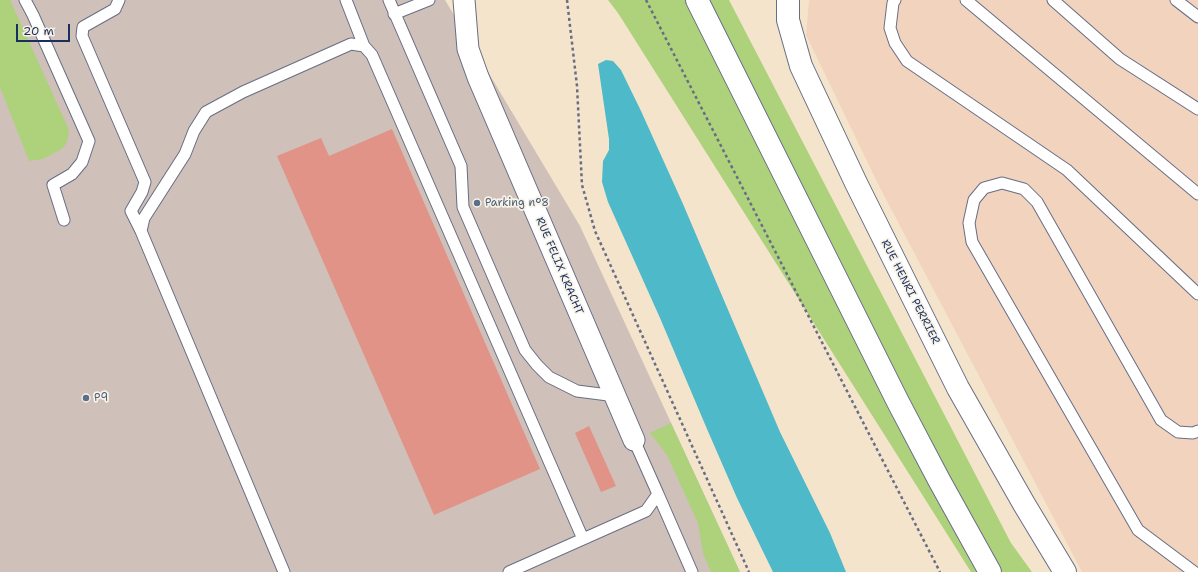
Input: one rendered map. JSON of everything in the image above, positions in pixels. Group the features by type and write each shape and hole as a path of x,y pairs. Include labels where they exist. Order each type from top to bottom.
{"main road":[{"path":"697,0 898,402 990,572"},
{"name":"RUE HENRI PERRIER","path":"788,0 788,20 801,66 856,183 958,388 1024,504 1065,572"}],"street":[{"name":"RUE FELIX KRACHT","path":"464,0 468,49 478,77 634,440"}],"lane":[{"path":"25,0 89,141 82,162 66,179 53,185 64,220"},
{"path":"29,0 33,15"},
{"path":"119,0 115,9 83,27 82,36 144,182 142,192 132,211 284,572"},
{"path":"346,0 364,46 372,55 584,539"},
{"path":"389,0 461,166 463,207 525,350 549,377 577,391 616,396"},
{"path":"394,14 429,0"},
{"path":"895,0 893,3 890,28 894,43 907,61 1067,170 1198,294"},
{"path":"966,0 1198,194"},
{"path":"1053,0 1120,60 1198,109"},
{"path":"1176,0 1198,17"},
{"path":"141,231 144,218 184,154 194,131 206,112 243,92 352,44 364,46"},
{"path":"1194,572 1138,530 972,242 969,224 974,200 984,188 1002,183 1024,189 1037,202 1161,420 1178,432 1193,434 1198,431"},
{"path":"634,440 692,572"},
{"path":"509,572 646,512 658,494"}],"path":[{"path":"567,0 576,86 582,184 595,231 750,572"},
{"path":"646,0 940,572"}],"shaded area":[{"path":"0,0 445,0 580,226 740,572 0,572"},
{"path":"809,0 1198,0 1198,572 1082,572 878,184 806,35"}],"green space":[{"path":"0,0 10,0 69,130 67,142 62,149 43,159 29,161 0,87"},
{"path":"608,0 729,0 1011,543 1032,572 971,572 618,13"},
{"path":"671,423 740,572 711,572 703,553 698,523 667,455 650,433"}],"water":[{"path":"606,60 613,61 621,70 641,111 683,204 780,432 830,533 846,572 773,572 737,498 660,318 608,202 602,182 603,161 609,150 609,139 598,64"}],"building":[{"path":"392,129 540,469 434,515 277,156 321,138 329,156"},
{"path":"589,426 616,486 601,492 575,433"}],"place":[{"name":"Parking n°8","path":"477,203"},
{"name":"P9","path":"86,398"}]}
